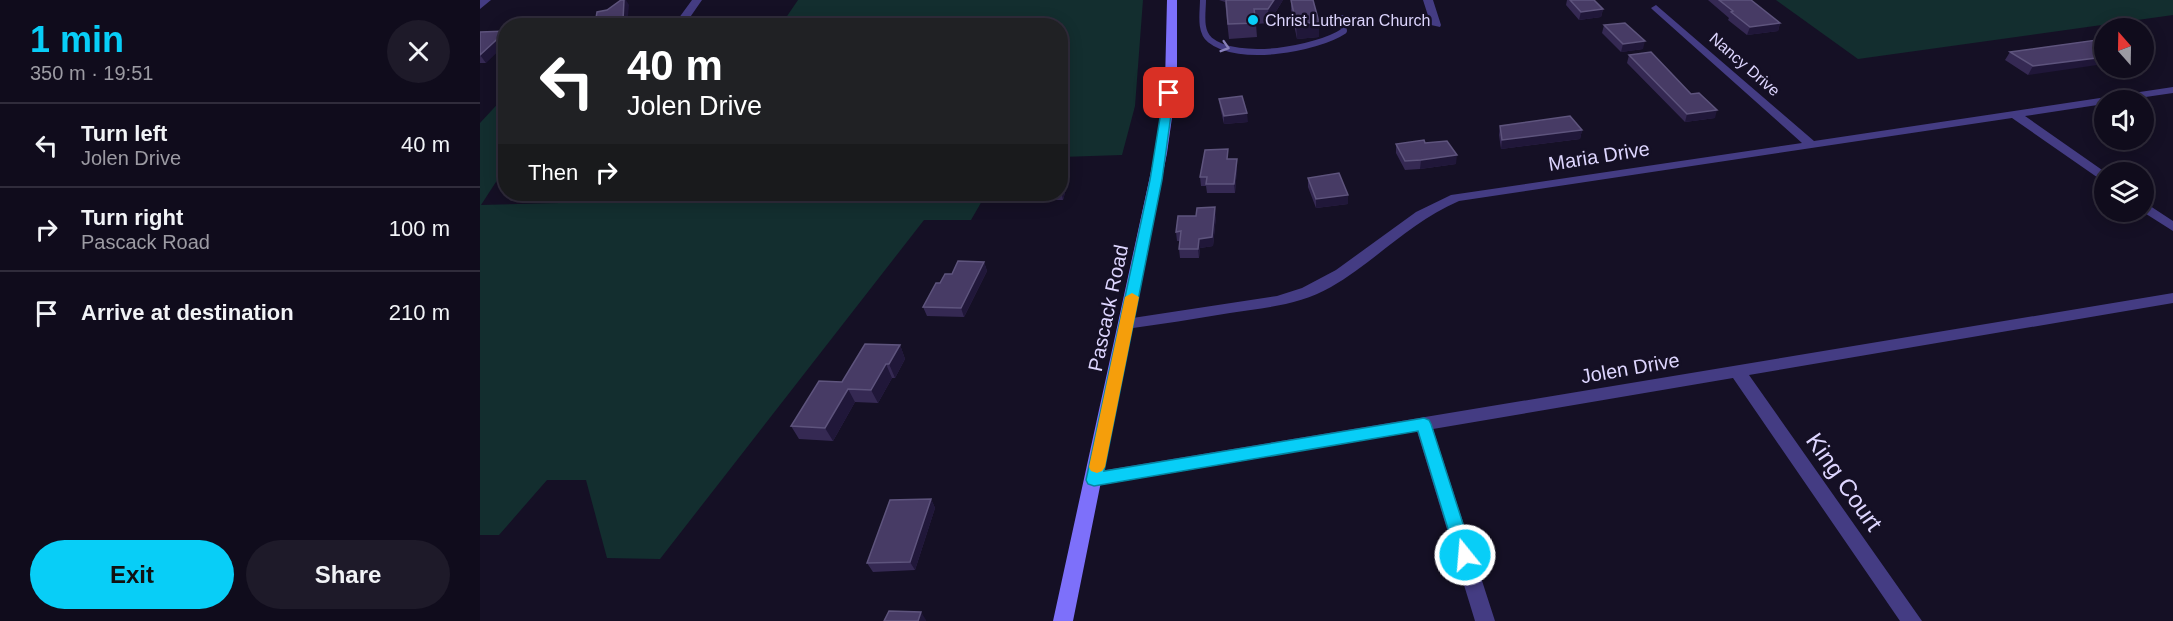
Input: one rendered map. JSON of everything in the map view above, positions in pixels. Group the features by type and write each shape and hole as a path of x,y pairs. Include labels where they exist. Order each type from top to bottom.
{"street":[{"path":"480,6 486,0"},
{"path":"684,18 697,0"},
{"name":"Pascack Road","path":"1063,621 1165,132 1171,82 1172,0"},
{"path":"1428,0 1436,25"},
{"name":"Nancy Drive","path":"1656,8 1811,144"},
{"name":"Maria Drive","path":"2154,93 2173,90"},
{"name":"Maria Drive","path":"1126,324 1277,301 1301,295 1342,273 1422,212 1456,198 2094,103"},
{"path":"2014,114 2094,171"},
{"path":"2154,213 2173,226"},
{"name":"Jolen Drive","path":"1094,480 2173,298"},
{"name":"King Court","path":"1737,371 1912,621"},
{"path":"1424,424 1485,621"}],"lane":[{"path":"1203,0 1205,34 1216,45 1240,51 1261,51 1317,44 1337,38 1344,31 1341,18"}],"green space":[{"path":"798,0 1143,0 1135,106 1122,155 1068,157 1068,18 786,18"},
{"path":"1776,0 2173,0 2173,15 2152,18 2094,18 2094,26 1858,59"},
{"path":"498,104 498,179 481,205 643,201 982,201 971,220 924,220 660,559 607,558 586,480 547,480 499,535 480,535 480,123"}],"building":[{"path":"624,0 623,18 596,18 597,12 607,10"},
{"path":"1226,0 1274,0 1268,9 1254,9 1256,23 1228,24"},
{"path":"1291,0 1313,0 1319,22 1296,24"},
{"path":"1570,0 1594,0 1603,9 1581,12"},
{"path":"1719,0 1751,0 1780,23 1750,27"},
{"path":"1625,23 1645,41 1623,44 1604,25"},
{"path":"498,31 498,38 480,55 480,32"},
{"path":"2094,40 2094,58 2033,66 2010,52"},
{"path":"1651,52 1691,94 1699,93 1717,110 1687,114 1629,55"},
{"path":"1242,96 1247,113 1224,116 1219,99"},
{"path":"1570,116 1582,130 1502,140 1500,126"},
{"path":"1424,140 1425,143 1447,141 1457,155 1405,161 1396,144"},
{"path":"1228,149 1227,159 1237,159 1234,184 1206,184 1207,177 1200,177 1205,150"},
{"path":"1339,173 1348,195 1316,199 1308,178"},
{"path":"1215,207 1212,237 1199,239 1198,249 1179,249 1181,231 1176,232 1178,216 1196,216 1197,208"},
{"path":"958,261 984,262 961,308 923,307 936,283 940,283 945,274 952,274"},
{"path":"865,344 900,345 871,390 848,389 825,428 791,426 819,381 842,382"},
{"path":"931,499 910,562 867,563 890,500"},
{"path":"889,611 921,612 918,621 884,621"}],"slow traffic":[{"path":"1097,467 1132,297"}],"place":[{"name":"Christ Lutheran Church","path":"1253,20"}],"route":[{"path":"1169,93 1165,132 1156,180 1094,480 1424,424 1465,555"}]}
